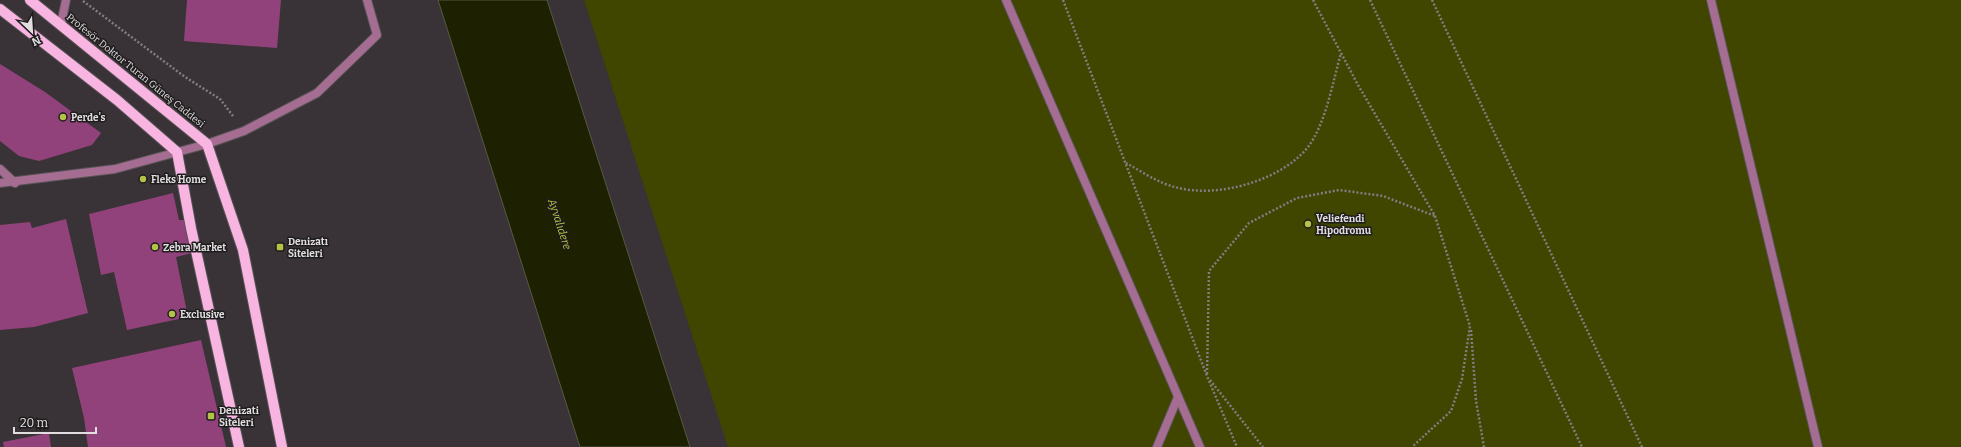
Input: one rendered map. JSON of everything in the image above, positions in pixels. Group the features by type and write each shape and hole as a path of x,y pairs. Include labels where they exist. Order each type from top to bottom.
{"main road":[{"name":"Profesör Doktor Turan Güneş Caddesi","path":"30,0 207,144"},
{"path":"0,9 117,100 177,152 191,228 239,447"},
{"path":"207,144 243,250 282,447"}],"street":[{"path":"61,24 66,0"},
{"path":"0,183 15,183 115,169 207,144 244,131 318,92 377,35 367,0"},
{"path":"1006,0 1200,447"},
{"path":"1710,0 1818,447"},
{"path":"0,169 15,183"},
{"path":"1157,447 1178,397"}],"path":[{"path":"81,0 185,77 220,99 244,131"},
{"path":"1063,0 1207,376 1237,447"},
{"path":"1313,0 1362,92 1435,216 1470,326 1476,401 1484,447"},
{"path":"1370,0 1582,447"},
{"path":"1432,0 1642,447"},
{"path":"1126,163 1174,187 1205,192 1247,184 1280,172 1308,147 1324,115 1341,53"},
{"path":"1263,447 1207,376 1209,272 1249,223 1297,198 1339,190 1383,196 1435,216"},
{"path":"1412,447 1416,446 1451,411 1462,379 1470,326"}],"shaded area":[{"name":"Veliefendi Hipodromu","path":"584,0 1961,0 1961,447 728,447"}],"water":[{"name":"Ayvalıdere","path":"438,0 547,0 690,447 580,447"}],"building":[{"path":"187,0 281,0 277,48 184,41"},
{"path":"0,64 45,92 101,133 92,145 39,161 19,156 0,141"},
{"path":"173,193 179,220 185,220 192,253 176,257 188,317 127,330 114,272 101,275 89,214"},
{"path":"66,219 88,313 34,327 0,330 0,225 30,222 32,228"},
{"path":"201,340 226,447 88,447 84,418 72,368"},
{"path":"49,433 51,447 4,447 3,442"}],"place":[{"name":"Perde's","path":"63,117"},
{"name":"Fleks Home","path":"143,179"},
{"name":"Veliefendi Hipodromu","path":"1308,224"},
{"name":"Zebra Market","path":"155,247"},
{"name":"Denizatı Siteleri","path":"280,247"},
{"name":"Exclusive","path":"172,314"},
{"name":"Denizati Siteleri","path":"211,416"}]}
